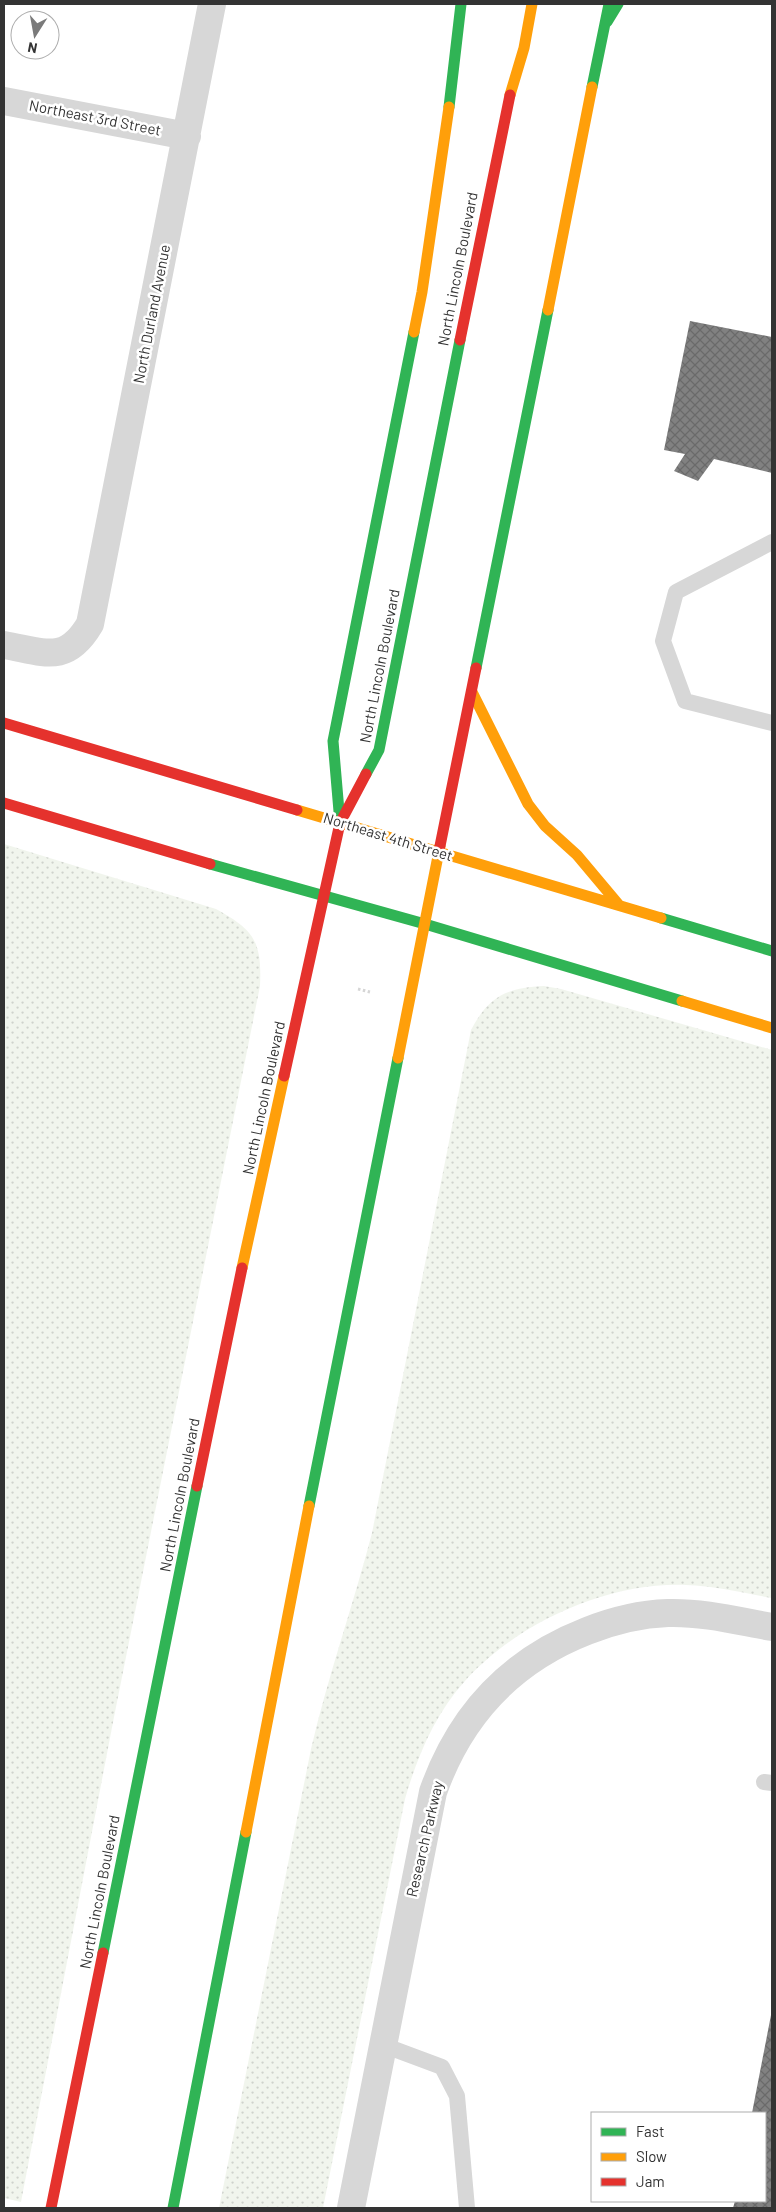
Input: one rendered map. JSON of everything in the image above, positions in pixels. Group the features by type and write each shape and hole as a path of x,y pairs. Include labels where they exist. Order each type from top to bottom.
{"main road":[{"path":"340,823 334,741 422,292 447,120 460,4"},
{"name":"North Lincoln Boulevard","path":"51,2208 234,1306 340,823 379,750 505,110 524,48 532,4"},
{"path":"173,2208 338,1357 607,22 609,4"},
{"path":"607,22 618,4"},
{"path":"472,692 528,804 545,826 577,855 619,905"},
{"name":"Northeast 4th Street","path":"4,723 772,951"},
{"path":"4,803 324,897 425,924 772,1028"}],"street":[{"name":"North Durland Avenue","path":"4,645 53,653 67,651 83,636 90,624 212,4"},
{"name":"Northeast 3rd Street","path":"4,101 187,136"},
{"name":"Research Parkway","path":"351,2208 433,1792 443,1766 458,1737 474,1713 496,1688 546,1649 602,1625 634,1617 666,1613 689,1613 772,1627"}],"lane":[{"path":"772,542 676,592 663,641 685,701 772,723"},
{"path":"383,2045 442,2067 457,2096 467,2208"}],"path":[{"path":"358,989 370,992"}],"shaded area":[{"path":"4,844 216,909 229,916 253,938 257,947 260,971 260,986 114,1717 21,2202 4,2198"},
{"path":"544,986 561,989 772,1050 772,1598 719,1588 686,1585 656,1586 625,1591 595,1599 565,1610 537,1624 510,1641 486,1660 465,1681 445,1707 428,1737 415,1767 405,1799 323,2208 219,2208 311,1749 372,1533 471,1030 485,1009 500,996 519,989"}],"building":[{"path":"690,321 772,337 772,473 714,459 698,481 674,471 685,454 664,450"},
{"path":"771,2015 772,2208 733,2208 735,2202 766,2202 766,2112 752,2112"}],"traffic: fast":[{"path":"449,107 461,4"},
{"path":"592,87 609,4"},
{"path":"607,22 618,4"},
{"path":"476,668 548,310"},
{"path":"340,823 333,741 414,332"},
{"path":"366,774 379,750 460,340"},
{"path":"210,864 425,924 682,1001"},
{"path":"661,918 772,951"},
{"path":"309,1506 398,1058"},
{"path":"103,1953 197,1486"},
{"path":"173,2208 246,1832"}],"traffic: slow":[{"path":"510,95 524,48 532,4"},
{"path":"548,310 592,87"},
{"path":"414,332 422,292 449,107"},
{"path":"472,692 528,804 545,826 577,855 619,905"},
{"path":"297,810 661,918"},
{"path":"398,1058 440,846"},
{"path":"682,1001 772,1028"},
{"path":"242,1268 284,1076"},
{"path":"246,1832 309,1506"}],"traffic: jam":[{"path":"460,340 510,95"},
{"path":"440,846 476,668"},
{"path":"4,723 297,810"},
{"path":"284,1076 340,823 366,774"},
{"path":"4,803 210,864"},
{"path":"197,1486 242,1268"},
{"path":"51,2208 103,1953"}]}
